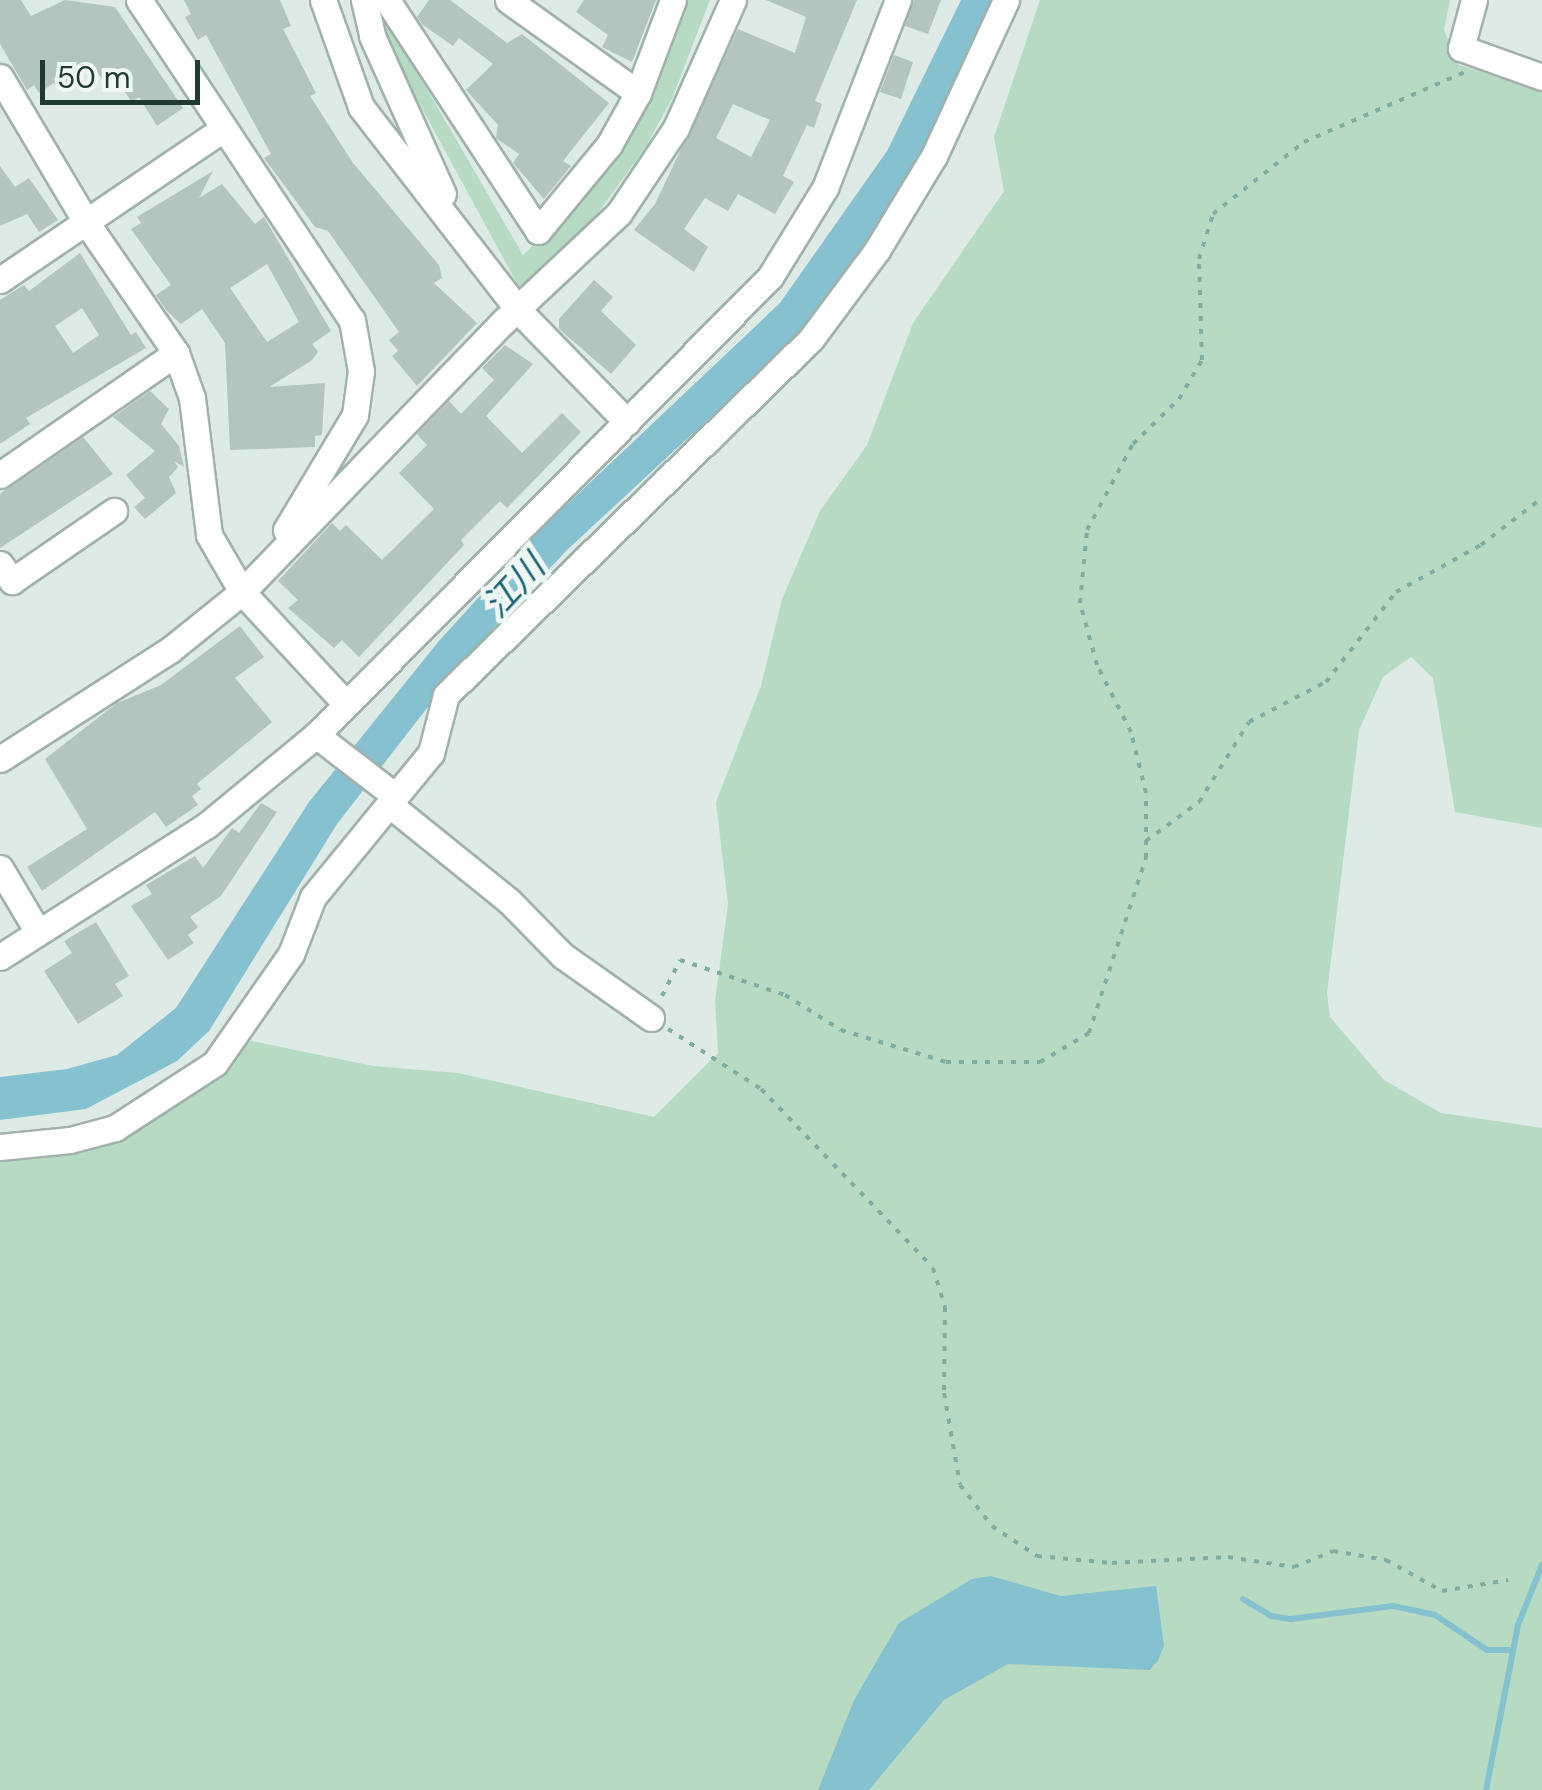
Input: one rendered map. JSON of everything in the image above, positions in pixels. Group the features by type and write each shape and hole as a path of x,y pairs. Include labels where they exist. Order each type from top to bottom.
{"street":[{"path":"139,0 352,320 361,371 355,415 263,569"},
{"path":"324,0 361,108 456,224 519,311 626,422"},
{"path":"364,0 372,36 456,224"},
{"path":"387,0 538,231 609,145 638,92 672,0"},
{"path":"508,0 638,92"},
{"path":"0,758 170,650 242,592 619,213 676,128 733,0"},
{"path":"0,956 207,825 316,735 770,277 824,188 898,0"},
{"path":"0,1147 70,1140 115,1128 215,1062 291,954 312,897 432,753 446,695 811,339 877,250 934,156 1006,0"},
{"path":"1474,0 1460,48 1481,60 1542,76"},
{"path":"0,77 8,107 176,354 192,398 209,535 242,592 346,704"},
{"path":"0,280 224,129"},
{"path":"0,475 176,354"},
{"path":"0,564 12,581 114,512"},
{"path":"316,735 509,902 563,956 652,1018"},
{"path":"0,868 38,932"}],"path":[{"path":"1481,60 1424,96 1304,142 1213,214 1199,259 1202,360 1179,399 1133,444 1094,515 1085,548 1080,603 1098,665 1131,732 1146,793 1146,841 1115,968 1089,1032 1040,1062 946,1062 841,1030 786,994 680,960 652,1018 762,1089 932,1268 945,1307 944,1393 960,1485 992,1526 1037,1556 1112,1563 1228,1556 1294,1566 1332,1551 1386,1560 1442,1590 1508,1580"},
{"path":"1146,841 1199,802 1249,722 1326,682 1396,592 1481,544 1542,498"}],"green space":[{"path":"684,0 710,0 672,99 645,148 582,235 530,287 518,285 375,22 384,15 523,255 571,210"},
{"path":"1040,0 1450,0 1444,30 1459,65 1542,89 1542,828 1455,812 1433,678 1411,657 1383,677 1359,730 1327,993 1330,1017 1384,1080 1441,1113 1542,1128 1542,1790 0,1790 0,1159 169,1107 212,1081 251,1041 373,1066 458,1073 654,1117 718,1053 715,1001 728,904 716,802 761,686 782,599 820,511 867,445 913,323 1004,191 994,137"}],"water":[{"name":"江川","path":"961,0 998,0 918,164 835,293 786,347 567,550 469,654 337,824 209,1031 177,1061 86,1109 0,1120 0,1077 67,1069 117,1055 176,1008 309,802 439,641 541,529 780,303 887,151"},
{"path":"991,1576 1061,1596 1156,1586 1164,1646 1158,1660 1150,1670 1008,1664 944,1700 869,1790 818,1790 854,1700 899,1623 972,1579"}],"building":[{"path":"0,0 21,0 31,16 65,0 115,7 183,108 157,126 139,97 132,102 112,74 103,80 92,66 58,88 54,83 39,93 34,85 27,90 0,44"},
{"path":"184,0 280,0 291,26 283,29 316,93 310,96 353,163 439,265 442,278 434,283 477,323 417,386 392,356 398,351 389,340 399,332 328,231 315,227 264,158 271,154 206,35 198,40 185,17 191,14"},
{"path":"429,0 450,0 507,43 522,34 609,103 563,161 571,166 544,199 513,163 519,154 496,138 498,125 466,90 493,64 459,38 453,46 423,25 417,17"},
{"path":"584,0 656,0 632,62 602,47 608,35 576,12"},
{"path":"766,0 857,0 815,101 822,104 814,128 807,125 783,176 794,182 775,214 738,194 728,211 705,198 684,229 708,247 694,272 634,230 655,204 738,29 795,53 806,17","holes":["733,104 770,120 751,157 716,138"]},
{"path":"914,0 941,0 928,34 905,26"},
{"path":"894,55 913,62 901,99 880,92"},
{"path":"0,166 15,187 29,178 58,220 39,232 27,214 0,226"},
{"path":"213,171 199,198 222,184 255,224 264,217 331,331 312,344 318,352 311,361 269,387 325,383 322,435 315,436 315,447 230,450 225,343 202,309 181,324 167,311 156,295 171,285 131,229 141,223 137,217","holes":["267,264 299,322 267,342 230,288"]},
{"path":"80,253 131,335 136,332 146,348 26,418 30,424 0,444 0,300 24,285 29,291","holes":["82,308 99,335 73,353 55,326"]},
{"path":"594,280 613,297 601,311 636,345 611,374 559,329 559,319"},
{"path":"505,345 533,364 486,416 522,453 562,413 581,432 507,508 500,501 461,540 464,545 359,657 342,640 334,648 288,608 298,600 278,581 332,523 340,531 346,525 382,560 434,509 399,473 427,445 417,434 449,401 461,414 494,380 482,368"},
{"path":"150,391 169,409 161,424 179,446 184,467 174,461 178,467 169,477 176,493 145,519 134,507 145,498 126,475 155,451 113,417"},
{"path":"83,437 113,474 0,548 0,494"},
{"path":"240,626 264,657 235,678 272,722 197,784 201,789 192,796 198,805 166,827 155,812 42,891 27,867 87,829 45,759 117,703 161,685"},
{"path":"261,803 277,812 221,896 190,917 198,927 188,935 194,943 168,960 131,906 152,894 146,885 195,856 203,868 232,828 239,833"},
{"path":"96,922 129,976 115,984 123,996 78,1024 44,971 72,953 64,941"}],"waterway":[{"path":"1486,1790 1518,1625 1542,1565"},
{"path":"1243,1599 1271,1616 1291,1619 1393,1606 1435,1615 1487,1650 1513,1650"}]}
